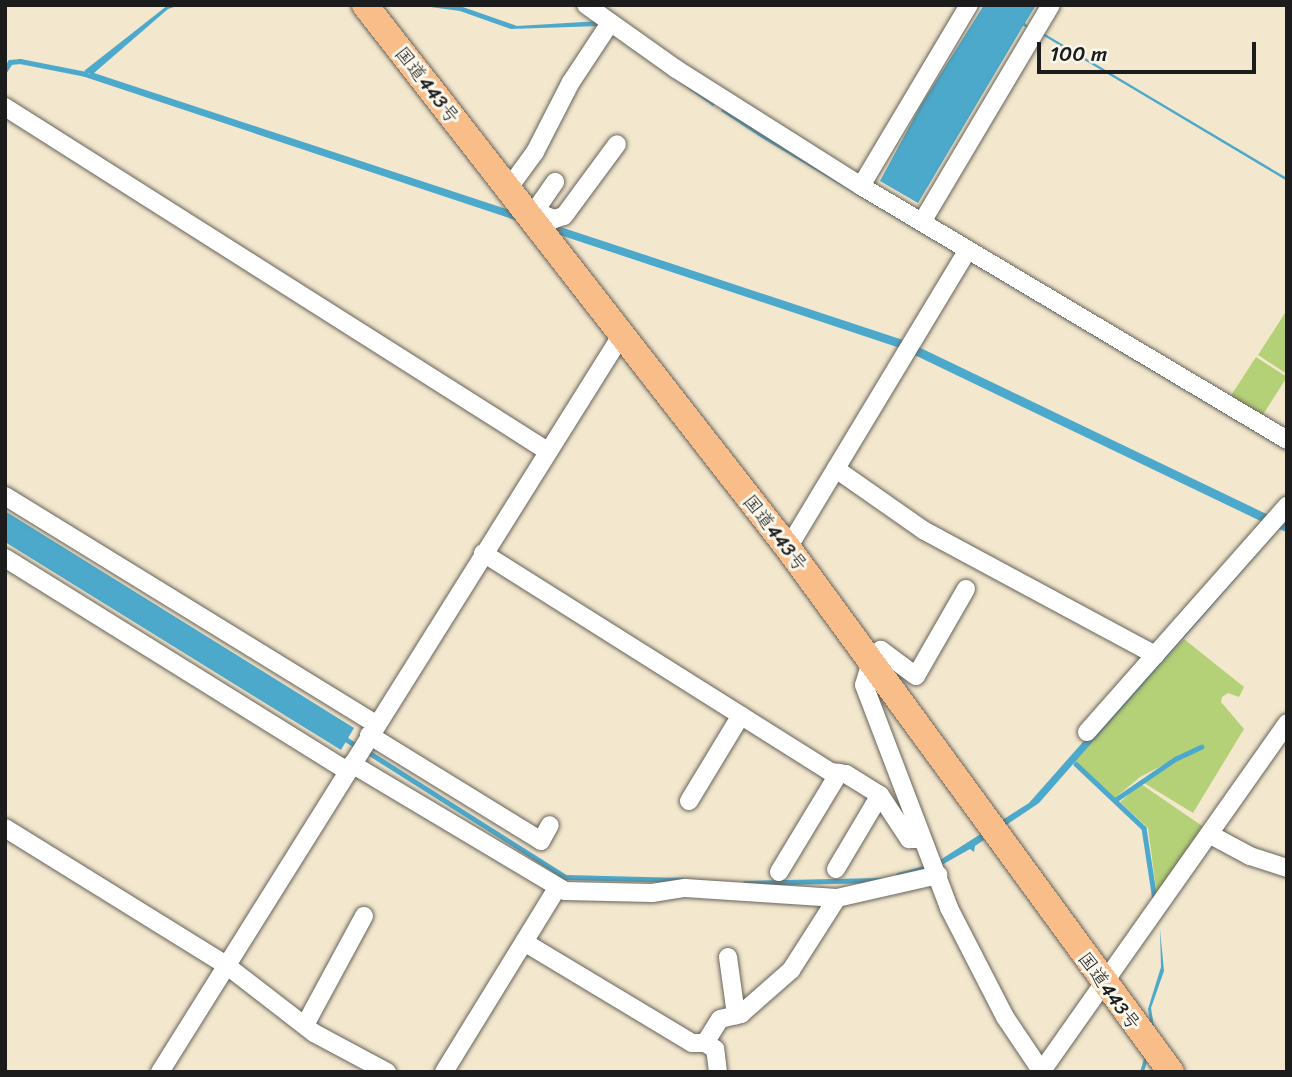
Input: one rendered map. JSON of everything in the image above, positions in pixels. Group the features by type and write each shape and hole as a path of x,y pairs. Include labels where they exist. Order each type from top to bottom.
{"highway":[{"name":"国道443号","path":"365,5 508,189 533,215 621,336 788,548 1171,1072"}],"street":[{"path":"586,5 861,186 1287,440"},
{"path":"861,186 969,5"},
{"path":"922,222 1051,5"},
{"path":"508,189 535,152 571,82 610,23"},
{"path":"5,107 547,450"},
{"path":"555,182 533,215 554,219 572,210 617,144"},
{"path":"788,548 967,251"},
{"path":"160,1072 372,729 621,336"},
{"path":"836,468 923,530 1155,655"},
{"path":"5,496 372,729 541,841 550,825"},
{"path":"1087,732 1287,506"},
{"path":"483,553 741,715 880,795 909,839 922,839"},
{"path":"5,558 350,768 557,888 652,893 685,888 836,898 938,875"},
{"path":"966,589 916,676 881,650 871,660 864,685 922,839 978,969 1042,1071 1287,723"},
{"path":"688,801 741,715"},
{"path":"779,873 838,773"},
{"path":"836,869 880,795"},
{"path":"5,828 226,965 305,1026 387,1072"},
{"path":"1209,834 1250,856 1287,868"},
{"path":"444,1072 557,888"},
{"path":"705,1043 720,1019 736,1015 791,970 836,898"},
{"path":"305,1026 364,916"},
{"path":"524,942 692,1043 705,1043 715,1048 718,1072"},
{"path":"727,957 736,1015"}],"green space":[{"path":"1287,310 1287,374 1258,355"},
{"path":"1256,357 1287,377 1262,416 1230,397"},
{"path":"1184,639 1244,687 1239,697 1228,693 1222,697 1221,702 1244,729 1193,813 1144,783 1202,745 1140,777 1115,798 1073,760"},
{"path":"1141,784 1208,830 1157,896 1148,828 1120,802"}],"water":[{"path":"168,5 180,5 168,9 94,73 906,341 1279,520 1287,512 1287,532 1279,529 1039,803 975,846 974,852 970,849 940,866 926,864 940,860 1029,803 1273,527 900,348 79,75 90,74 84,71"},
{"path":"416,5 457,5 517,26 600,21 716,103 713,106 600,26 511,29 460,11"},
{"path":"984,5 1036,5 1025,23 1029,28 1023,26 918,203 880,181 921,105"},
{"path":"1040,31 1287,178 1287,181 1039,33"},
{"path":"723,108 1287,445 1287,451 762,138 721,111"},
{"path":"5,511 354,728 341,750 5,542"},
{"path":"1160,929 1164,971 1151,1008 1155,1033 1144,1072 1140,1072 1152,1033 1148,1009 1161,967"}],"waterway":[{"path":"5,70 10,62 20,61 86,74"},
{"path":"344,738 360,748"},
{"path":"1115,800 1175,759 1201,747"},
{"path":"368,752 566,877 683,880"},
{"path":"1076,764 1144,828 1155,900"},
{"path":"898,875 927,867"},
{"path":"745,883 879,880"}]}
